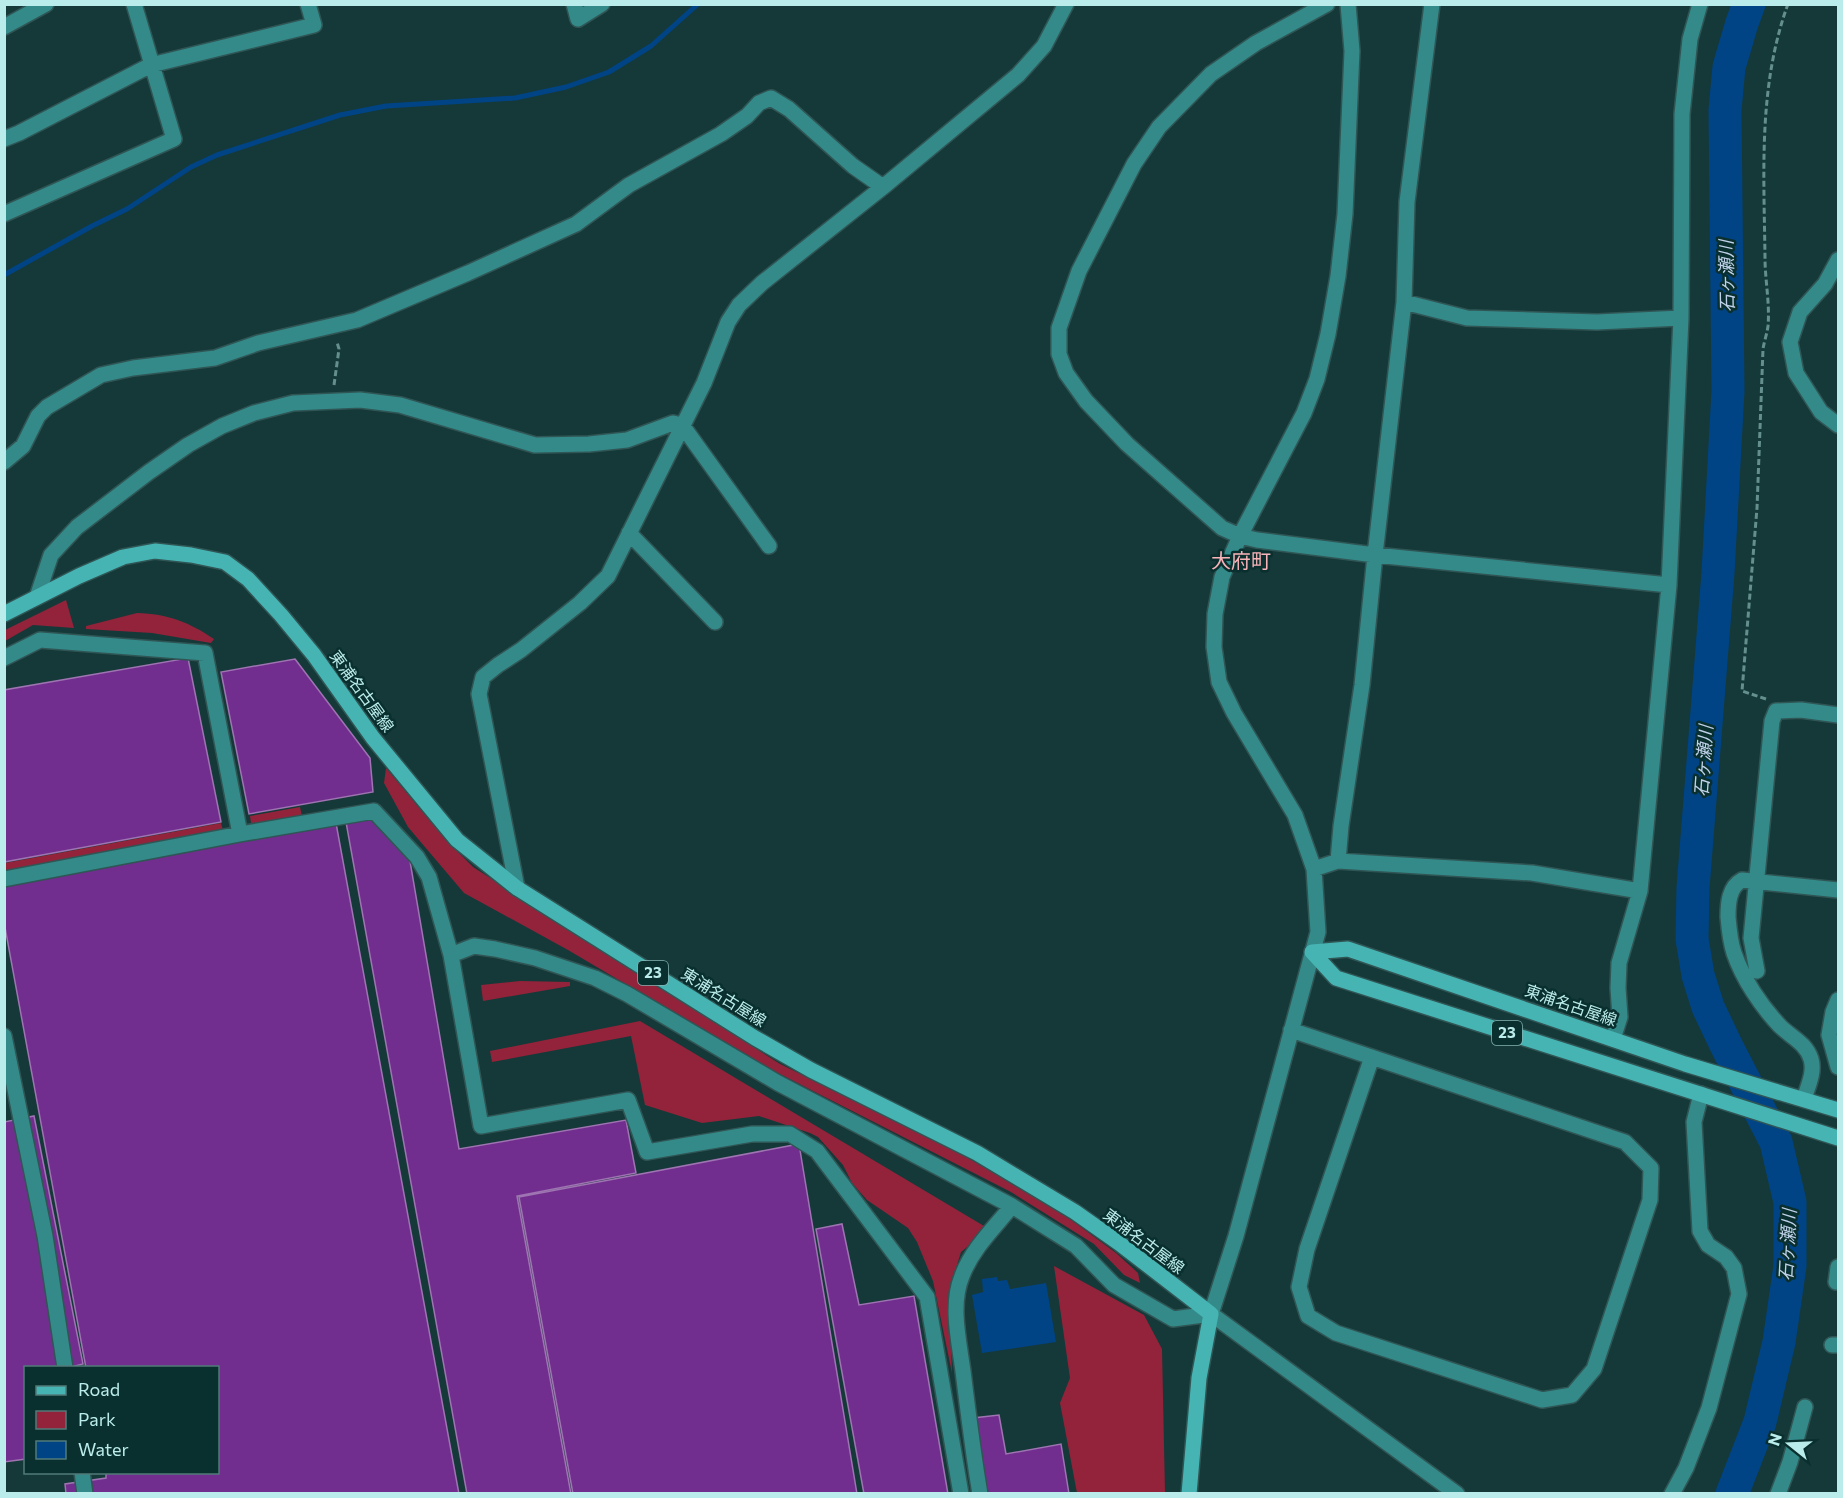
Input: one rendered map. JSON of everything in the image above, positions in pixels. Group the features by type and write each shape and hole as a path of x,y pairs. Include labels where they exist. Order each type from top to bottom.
{"main road":[{"name":"東浦名古屋線","path":"4,614 123,557 155,551 225,562 248,579 294,631 314,655 373,738 457,840 517,888 811,1070 977,1153 1075,1212 1211,1314"},
{"name":"東浦名古屋線","path":"1312,952 1348,949 1685,1064 1839,1110"},
{"name":"23","path":"1312,952 1336,978 1839,1138"},
{"path":"1189,1494 1199,1378 1211,1314"}],"street":[{"path":"4,27 46,4"},
{"path":"4,214 174,139 134,4"},
{"path":"4,138 19,133 151,64 314,25 308,4"},
{"path":"574,4 578,19 602,4"},
{"path":"1328,4 1256,43 1211,74 1159,127 1134,165 1079,271 1059,328 1059,354 1066,373 1086,401 1127,444 1222,528 1239,536 1375,555 1669,585"},
{"path":"1211,1314 1236,1236 1318,932 1314,869 1295,815 1233,713 1218,682 1214,647 1215,614 1222,577 1239,536 1304,413 1317,379 1328,334 1345,214 1352,51 1348,4"},
{"path":"1338,861 1362,685 1404,302 1407,202 1432,4"},
{"path":"1613,1039 1620,1017 1618,988 1620,963 1640,891 1669,585 1681,318 1682,114 1690,39 1700,4"},
{"path":"517,888 479,694 483,677 587,597 608,576 704,383 728,322 739,305 762,283 1018,75 1044,45 1060,8"},
{"path":"4,462 23,446 38,416 47,407 101,375 133,368 215,358 258,343 357,320 576,224 629,185 721,134 747,116 759,103 771,98 789,109 853,166 883,187"},
{"path":"1839,260 1825,284 1800,312 1790,342 1796,374 1821,412 1839,425"},
{"path":"1404,302 1467,318 1597,322 1681,318"},
{"path":"37,597 51,555 77,527 148,472 188,445 222,426 254,413 293,403 332,400 360,400 400,405 535,445 548,446 627,440 673,423 682,425 769,546"},
{"path":"629,533 716,622"},
{"path":"4,658 40,640 205,653 240,834"},
{"path":"1757,970 1750,938 1772,721 1776,711 1801,710 1839,715"},
{"path":"4,879 374,811 417,857 429,877 451,955 481,1126 628,1100 646,1152 752,1134 790,1134 817,1151 927,1297 961,1494"},
{"path":"1314,869 1338,861 1532,873 1640,891"},
{"path":"1804,1099 1812,1073 1811,1060 1801,1043 1787,1033 1763,1006 1744,975 1734,953 1730,934 1729,898 1732,890 1742,880 1839,890"},
{"path":"451,955 474,946 495,949 535,958 595,978 627,994 778,1083 1012,1206 1076,1246 1114,1285 1173,1319 1211,1314 1457,1494"},
{"path":"1839,1000 1833,1012 1829,1035 1839,1067"},
{"path":"1291,1030 1372,1057 1625,1142 1651,1168 1650,1200 1594,1369 1572,1395 1542,1400 1336,1333 1308,1316 1299,1287 1307,1249 1372,1057"},
{"path":"4,1036 45,1236 65,1366"},
{"path":"1672,1494 1686,1468 1709,1408 1739,1294 1734,1268 1726,1257 1708,1245 1700,1231 1694,1122 1706,1095"},
{"path":"980,1494 967,1411 957,1324 957,1295 962,1276 973,1254 1012,1206"},
{"path":"1778,1494 1790,1462 1805,1407"},
{"path":"955,1463 967,1411"},
{"path":"75,1494 82,1474"},
{"path":"82,1474 85,1494"}],"path":[{"path":"1776,711 1769,700 1742,690 1757,508 1763,349 1768,327 1765,278 1765,104 1777,33 1788,4"},
{"path":"332,400 339,349 334,325"}],"green space":[{"path":"66,600 74,628 33,625 5,641 5,630"},
{"path":"137,613 178,620 214,639 211,643 152,633 86,629 86,626"},
{"path":"386,768 448,842 473,867 780,1064 949,1147 1070,1219 1116,1253 1138,1273 1140,1283 1124,1275 1094,1244 1011,1192 766,1067 568,950 464,893 408,827 384,783"},
{"path":"300,807 303,821 252,830 250,816"},
{"path":"221,823 224,834 5,878 5,863"},
{"path":"520,981 570,982 570,986 483,1001 481,985"},
{"path":"640,1021 989,1229 961,1252 949,1291 952,1373 933,1281 917,1242 908,1228 867,1200 852,1183 843,1165 818,1137 759,1116 702,1123 645,1105 631,1036 492,1062 490,1051"},
{"path":"1054,1266 1144,1315 1162,1349 1165,1493 1077,1493 1060,1403 1070,1378"}],"water":[{"path":"997,1277 998,1281 1007,1280 1010,1289 1046,1283 1056,1342 982,1353 972,1295 983,1292 982,1279"}],"building":[{"path":"188,658 221,822 4,862 4,690"},
{"path":"295,659 370,758 373,792 249,814 221,672"},
{"path":"371,817 410,861 459,1149 626,1120 636,1173 517,1196 571,1494 467,1494 346,822"},
{"path":"336,823 459,1494 66,1494 65,1484 106,1478 106,1474 219,1474 219,1366 86,1366 4,922 4,886"},
{"path":"34,1116 83,1364 24,1366 24,1459 4,1462 4,1122"},
{"path":"799,1144 857,1494 573,1494 519,1197"},
{"path":"842,1224 859,1305 914,1296 948,1494 864,1494 816,1229"},
{"path":"999,1415 1006,1454 1061,1444 1069,1494 986,1494 973,1418"}],"waterway":[{"path":"4,275 127,209 191,167 217,155 340,115 386,106 515,98 566,87 609,72 651,46 698,4"},
{"name":"石ヶ瀬川","path":"1732,1494 1760,1422 1779,1342 1790,1266 1790,1202 1776,1142 1708,1007 1698,975 1692,939 1693,888 1718,573 1728,391 1725,110 1729,67 1749,4"}],"district":[{"name":"大府町","path":"1241,561"}]}
